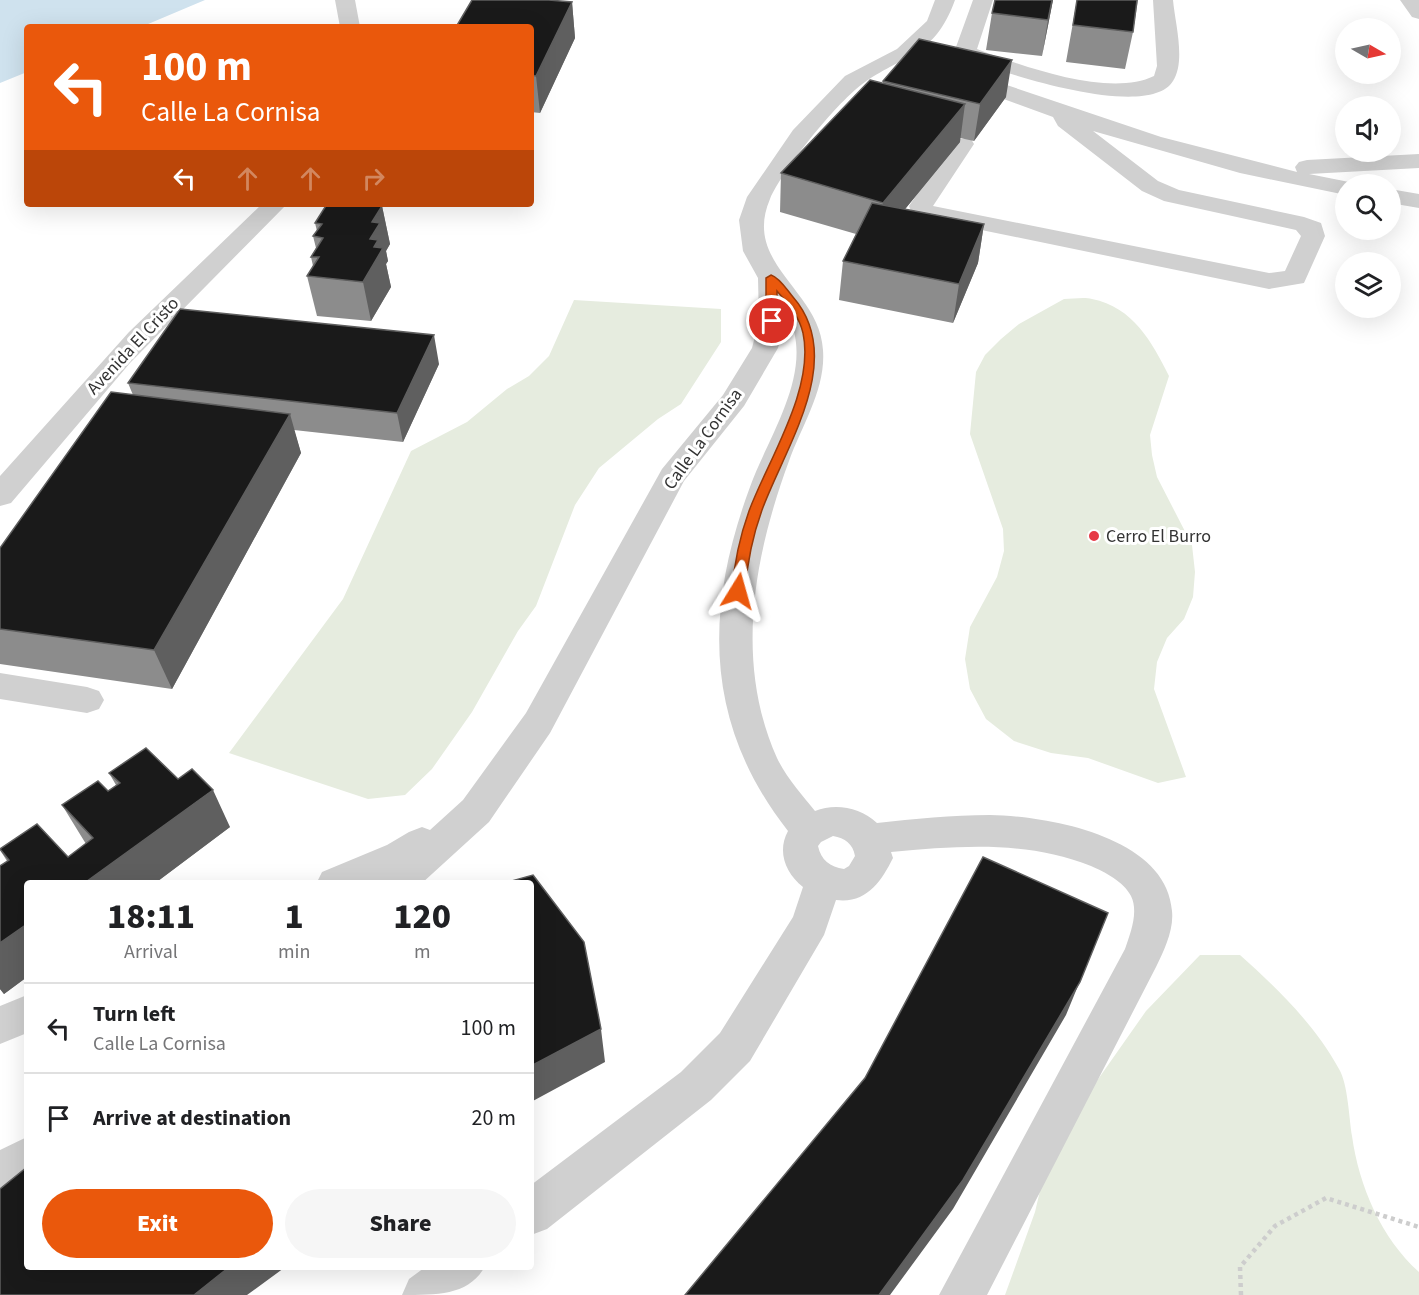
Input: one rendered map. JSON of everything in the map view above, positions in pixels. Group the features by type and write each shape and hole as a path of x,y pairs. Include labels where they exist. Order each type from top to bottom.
{"street":[{"path":"345,0 349,24"},
{"name":"Calle La Cornisa","path":"399,880 476,811 538,723 672,476 734,400 765,348 772,321 771,278 756,251 751,220 759,197 801,135 853,81 914,57 936,24 945,0"},
{"path":"983,0 966,46 969,53 1047,77 1104,90 1140,90 1163,80 1168,66 1162,0"},
{"path":"1410,0 1419,13"},
{"path":"945,69 1162,147 1242,168 1335,186"},
{"path":"963,144 921,206 922,211 1269,281 1295,278 1313,236 1312,228 1304,224 1172,195 1150,186 1066,121 1061,111"},
{"path":"1242,168 1339,167 1419,160"},
{"path":"1401,198 1419,201"},
{"name":"Avenida El Cristo","path":"0,496 137,338 243,239 272,207"},
{"path":"771,278 799,310 808,333 810,355 801,401 755,512 740,573 734,647 744,709 760,759 786,802 809,830"},
{"path":"189,287 198,306 207,311"},
{"path":"0,686 87,699"},
{"path":"343,880 400,856 476,811"},
{"path":"842,822 853,825 870,839 874,858 866,875 845,884 823,882 808,872 801,858 801,843 809,830 819,824 842,822"},
{"path":"870,839 966,830 1018,830 1072,842 1135,871 1148,888 1153,910 1142,955 962,1295"},
{"path":"534,1211 696,1086 735,1047 810,923 823,882"},
{"path":"0,1025 24,1015"},
{"path":"0,1176 24,1160"},
{"path":"425,1295 458,1270"}],"path":[{"path":"1240,1295 1240,1267 1275,1226 1326,1198 1419,1227"}],"shaded area":[{"path":"1082,298 1106,303 1130,318 1148,339 1169,376 1150,435 1152,455 1157,477 1192,545 1195,572 1193,597 1184,619 1167,638 1157,662 1154,689 1186,777 1158,783 1088,758 1051,753 1014,741 986,719 970,689 965,659 970,627 997,577 1004,551 1003,529 970,434 976,372 985,355 1019,324 1064,299"},
{"path":"574,300 721,309 721,342 681,404 658,419 599,468 575,505 536,606 518,631 472,712 432,769 405,795 368,799 229,753 343,599 411,451 467,422 507,389 529,376 549,356"},
{"path":"1200,955 1240,955 1268,981 1319,1037 1342,1075 1355,1155 1366,1192 1393,1243 1419,1272 1419,1295 1005,1295 1035,1212 1047,1161 1094,1085 1146,1011"}],"water":[{"path":"0,0 205,0 148,24 24,24 24,73 0,83"}],"building":[{"path":"472,0 572,2 536,76 534,76 534,24 458,24"},
{"path":"995,0 1052,0 1048,20 992,13"},
{"path":"1077,0 1137,0 1133,32 1073,25"},
{"path":"919,39 1012,60 980,104 883,81"},
{"path":"870,80 965,104 883,203 781,173"},
{"path":"872,203 984,224 959,284 843,261"},
{"path":"325,207 381,207 372,222 380,223 370,239 378,240 374,247 383,248 363,282 307,276 319,257 311,257 323,238 313,236 322,224 315,223"},
{"path":"180,309 434,335 397,413 128,383"},
{"path":"111,392 290,414 154,650 0,629 0,548"},
{"path":"146,748 178,779 192,769 213,790 89,880 24,880 24,926 0,943 0,866 9,860 0,849 37,824 68,857 93,838 62,805 98,781 108,791 120,783 109,773"},
{"path":"983,857 1108,913 1080,982 963,1180 879,1295 685,1295 865,1078"},
{"path":"533,875 584,942 601,1029 534,1064 534,880 515,880"},
{"path":"24,1169 24,1270 225,1270 194,1295 0,1295 0,1189"}],"place":[{"name":"Cerro El Burro","path":"1094,536"}],"route":[{"path":"738,591 740,573 755,512 779,449 801,401 810,355 808,333 799,310 771,278 772,321"}]}
